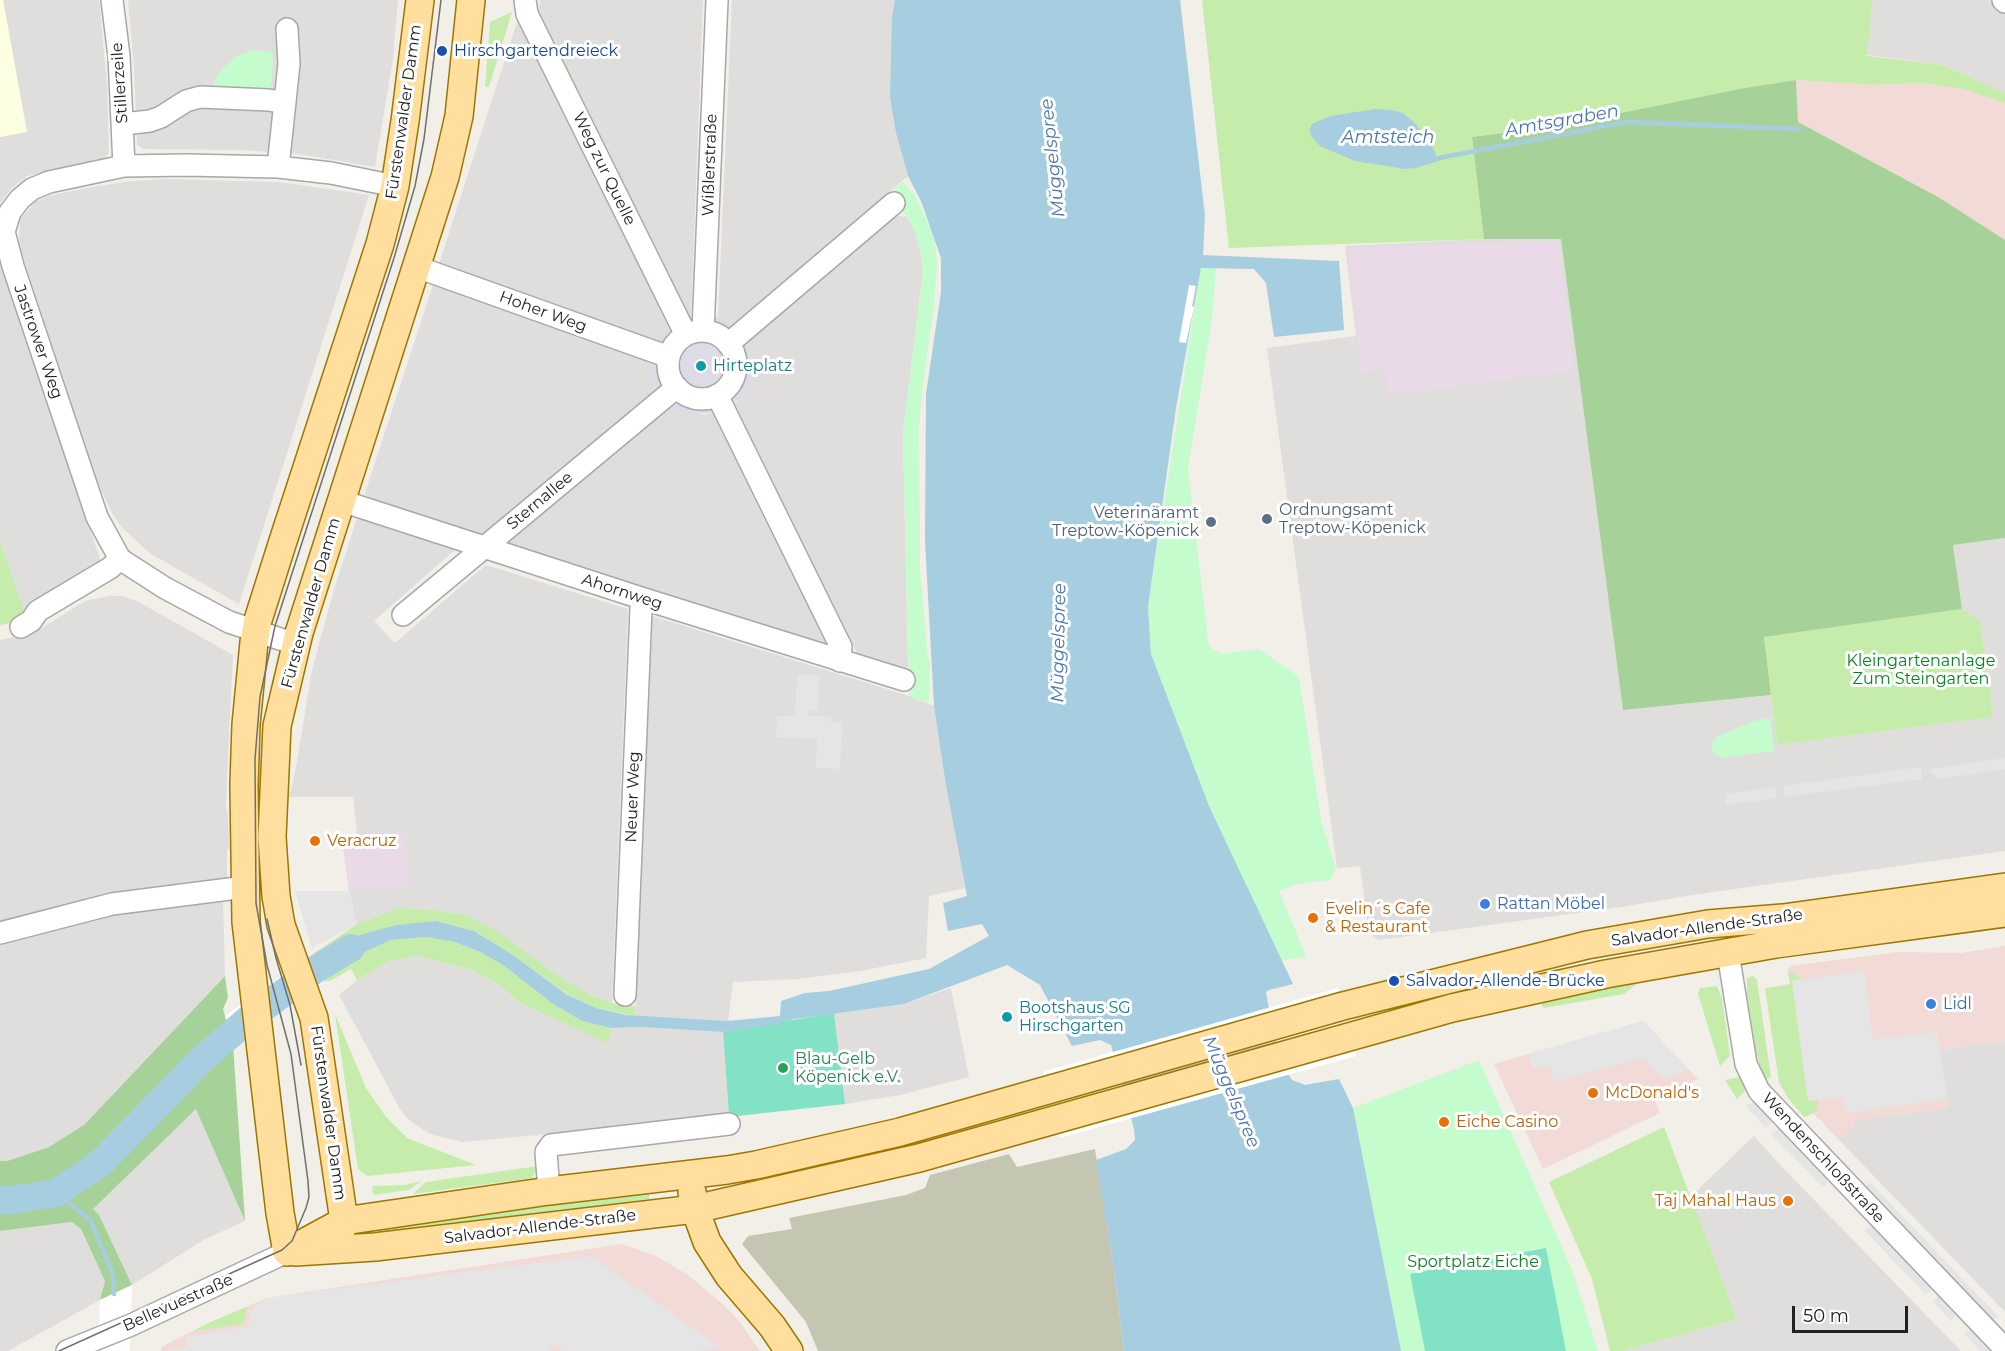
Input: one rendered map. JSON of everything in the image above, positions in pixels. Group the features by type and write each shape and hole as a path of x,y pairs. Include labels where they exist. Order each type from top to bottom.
{"main road":[{"name":"Fürstenwalder Damm","path":"287,1252 280,1213 246,922 246,725 256,632 283,541 380,244 395,186 420,0"},
{"name":"Fürstenwalder Damm","path":"335,1250 344,1221 320,1050 314,1018 281,925 276,896 272,837 277,726 295,644 445,177 458,125 471,0"},
{"name":"Salvador-Allende-Straße","path":"287,1252 344,1221 549,1191 690,1176 756,1165 900,1132 1343,1006 1587,945 1708,924 1783,918 2005,887"},
{"name":"Salvador-Allende-Straße","path":"287,1252 375,1247 695,1209 919,1158 1452,1008 1560,984 1728,953 1849,933 2005,913"},
{"name":"Wendenschloßstraße","path":"1723,924 1728,953"},
{"path":"690,1176 695,1209 707,1242 729,1276 772,1326 789,1351"}],"street":[{"name":"Stillerzeile","path":"112,0 120,56 124,166"},
{"name":"Wißlerstraße","path":"695,333 717,0"},
{"name":"Weg zur Quelle","path":"525,1 527,14 695,333"},
{"path":"278,167 289,64 287,28"},
{"path":"123,123 161,117 186,101 200,97 269,100 285,103"},
{"name":"Jastrower Weg","path":"295,644 229,622 183,599 120,559 97,517 13,267 4,232 10,212 32,189 124,166 278,167 332,173 395,186"},
{"path":"728,344 894,202"},
{"name":"Hoher Weg","path":"417,267 669,357"},
{"path":"695,333 721,337 728,344 735,362 735,372 725,389 717,395 700,399 691,397 677,387 669,373 669,357 675,344 695,333"},
{"name":"Sternallee","path":"403,615 677,387"},
{"path":"717,395 841,646 840,661"},
{"name":"Ahornweg","path":"342,501 904,680"},
{"path":"21,627 31,621 38,611 110,568 120,559"},
{"name":"Neuer Weg","path":"625,995 641,608 644,599"},
{"path":"0,933 112,904 245,887"},
{"name":"Wendenschloßstraße","path":"1728,953 1746,1064 1759,1091 2005,1349"},
{"path":"549,1191 546,1152 551,1145 729,1124"},
{"name":"Bellevuestraße","path":"67,1351 131,1325 287,1252"}],"shaded area":[{"path":"0,0 3,0 27,132 0,137"},
{"path":"3,0 99,0 107,85 109,152 102,160 27,176 12,188 0,203 0,137 26,132"},
{"path":"128,0 398,0 393,58 375,167 299,154 243,150 143,149 137,145 134,67"},
{"path":"540,0 703,0 691,317 688,317 538,11"},
{"path":"732,0 895,0 892,16 896,133 908,176 732,325 718,317"},
{"path":"1449,0 1989,0 2005,11 2005,93 1943,65"},
{"path":"518,19 670,327 655,342 439,264"},
{"path":"1796,80 1874,85 1924,83 1963,89 2005,103 2005,240 1940,199 1798,122"},
{"path":"167,179 279,182 369,195 239,604 151,554 122,528 112,513 96,479 19,245 20,220 35,202 48,196 131,181"},
{"path":"895,215 907,217 915,232 922,259 922,280 903,433 908,670 857,653 732,404 740,399 751,363 749,351 744,343"},
{"path":"1561,238 1623,710 1771,695 1777,745 1993,717 1980,622 1962,609 1953,545 2005,538 2005,851 1379,940 1369,934 1360,866 1337,868 1267,348 1356,336 1345,246 1484,239"},
{"path":"1558,241 1574,371 1389,395 1385,370 1362,372 1347,248"},
{"path":"0,262 102,565 24,610 0,541"},
{"path":"434,282 651,360 655,391 481,536 373,502 365,493"},
{"name":"Hirteplatz","path":"688,317 718,317 724,320 732,325 749,351 751,373 749,383 740,399 714,413 690,414 674,410 655,391 651,360 655,342 670,327"},
{"path":"668,406 704,415 714,413 829,645 504,544"},
{"path":"357,518 456,549 374,621 395,643 486,565 628,609 612,1003 572,986 466,915 399,908 357,924 349,891 342,837 357,835 353,797 289,797 311,675 334,590"},
{"path":"122,596 137,601 233,655 226,808 229,849 227,850 227,882 223,897 225,976 84,1125 49,1147 7,1161 0,1161 0,640 32,634 85,601"},
{"path":"652,616 909,696 934,706 965,888 929,896 926,958 860,971 798,979 733,982 728,1021 635,1016"},
{"path":"797,675 820,675 818,711 809,711 808,716 831,717 831,722 842,722 840,769 816,768 817,739 776,737 777,716 795,716"},
{"path":"2005,758 2005,769 1939,779 1930,772 1930,769"},
{"path":"1921,767 1922,779 1785,797 1783,786"},
{"path":"1775,787 1777,798 1726,805 1725,794"},
{"path":"404,833 409,886 349,891 342,837"},
{"path":"295,891 349,891 357,924 312,948"},
{"path":"2005,946 2005,1041 1940,1050 1948,1108 1855,1120 1853,1127 1839,1140 1804,1103 1775,986 1790,984 1788,969 1791,966 1897,952 1961,953"},
{"path":"418,956 469,969 498,984 520,1003 609,1043 611,1028 641,1027 723,1032 729,1117 463,1142 433,1135 423,1130 407,1118 400,1109 339,995 357,980 389,961"},
{"path":"1864,971 1873,1040 1937,1032 1947,1099 1846,1113 1843,1097 1808,1101 1792,981"},
{"path":"951,988 969,1077 900,1095 845,1104 834,1013 904,1004"},
{"path":"1643,1021 1698,1079 1655,1101 1660,1113 1543,1169 1494,1064"},
{"path":"1643,1021 1688,1069 1665,1080 1643,1058 1554,1082 1550,1066 1534,1069 1528,1054"},
{"path":"2005,1041 2005,1312 1839,1140 1853,1127 1855,1120 1948,1108 1940,1050"},
{"path":"1757,1102 1774,1120 1766,1128 1745,1105"},
{"path":"196,1108 245,1221 205,1239 132,1285 99,1215 92,1209"},
{"path":"1780,1126 1831,1179 1823,1187 1771,1134"},
{"path":"1754,1136 1961,1351 1623,1351 1737,1319 1690,1197"},
{"path":"1095,1149 1124,1351 818,1351 806,1322 742,1244 748,1236 792,1229 789,1218 906,1195 925,1188 930,1175 1009,1154 1017,1167"},
{"path":"1870,1182 1998,1316 1991,1323 1862,1189"},
{"path":"72,1222 81,1229 105,1281 100,1300 8,1351 0,1351 0,1231"},
{"path":"1873,1223 1934,1287 1926,1295 1865,1231"},
{"path":"622,1244 656,1256 688,1275 724,1305 740,1322 760,1351 161,1351 161,1347 213,1321 267,1298"},
{"path":"591,1256 721,1348 700,1351 563,1351 554,1344 549,1351 167,1351 187,1347 186,1336 248,1327 250,1314 255,1306 267,1298"},
{"path":"1941,1293 1959,1312 1951,1321 1933,1301"},
{"path":"1972,1326 1996,1351 1980,1351 1964,1334"}],"green space":[{"path":"1202,0 1872,0 1867,56 1943,65 2005,93 2005,103 1963,89 1924,83 1874,85 1796,80 1744,88 1557,126 1472,137 1484,239 1229,248"},
{"path":"512,12 489,87 485,87 490,22"},
{"path":"252,50 273,52 271,95 207,93 222,69 236,56"},
{"path":"1796,80 1798,122 1938,197 2005,240 2005,538 1953,545 1962,609 1764,637 1771,695 1623,710 1561,239 1484,239 1472,137 1557,126 1744,88"},
{"path":"903,182 916,197 935,239 937,264 919,428 920,567 928,659 930,659 929,703 909,696 903,433 922,280 922,259 915,232 889,193"},
{"path":"1201,267 1216,268 1212,319 1188,469 1208,641 1211,648 1222,654 1259,649 1299,677 1321,820 1336,869 1330,880 1297,884 1279,891 1306,956 1281,961 1209,806 1151,654 1148,607"},
{"path":"0,541 24,610 14,622 0,625"},
{"name":"Kleingartenanlage Zum Steingarten","path":"1962,609 1980,621 1993,717 1777,745 1764,637"},
{"path":"1770,718 1774,751 1722,758 1714,754 1711,745 1717,737 1750,722"},
{"path":"399,908 466,915 499,932 552,972 590,995 612,1003 635,1006 635,1016 596,1008 567,994 513,955 474,931 436,921 359,935 316,962 313,954 357,924"},
{"path":"427,937 455,942 480,952 503,965 553,1004 582,1021 611,1028 609,1044 520,1003 498,984 469,969 418,956 389,961 357,980 351,969 330,981 325,981 321,972 391,940"},
{"path":"1788,971 1803,979 1792,981 1808,1101 1818,1100 1817,1110 1804,1117 1788,1098 1779,1082 1765,988 1790,985"},
{"path":"225,976 228,998 223,1009 233,1044 245,1221 196,1109 93,1209 99,1215 132,1285 100,1300 105,1281 81,1229 72,1222 0,1231 0,1161 7,1161 49,1147 84,1125"},
{"path":"1753,976 1757,980 1771,1077 1765,1080 1755,1050 1747,996 1747,978"},
{"path":"1643,979 1624,994 1543,1008 1541,1001"},
{"path":"1717,986 1722,999 1730,1056 1720,1066 1698,994 1700,988"},
{"name":"Blau-Gelb Köpenick e.V.","path":"834,1013 845,1104 729,1117 723,1032"},
{"path":"335,1014 366,1088 386,1117 407,1138 476,1165 367,1176 358,1169"},
{"name":"Sportplatz Eiche","path":"1479,1060 1572,1270 1598,1351 1401,1351 1353,1108"},
{"path":"1739,1077 1747,1089 1737,1099 1725,1080"},
{"path":"1664,1127 1737,1319 1623,1351 1610,1351 1592,1279 1549,1182"},
{"path":"538,1166 532,1178 413,1194 426,1182"},
{"path":"421,1181 409,1190 373,1195 372,1186 405,1185"},
{"path":"649,1190 649,1199 378,1236 376,1224"},
{"path":"1546,1248 1566,1351 1425,1351 1410,1274"},
{"path":"247,1307 244,1324 193,1331 213,1321"}],"water":[{"name":"Müggelspree","path":"895,0 1180,0 1205,216 1203,255 1339,261 1344,330 1274,337 1266,283 1254,269 1201,268 1176,408 1148,607 1151,654 1209,806 1293,984 1266,992 1274,1036 1287,1072 1292,1080 1305,1085 1339,1079 1353,1108 1401,1351 1124,1351 1115,1276 1096,1160 1126,1149 1135,1140 1111,1045 1100,1040 1072,1046 1040,985 1007,965 904,1004 795,1019 773,1025 723,1032 641,1027 611,1028 582,1021 553,1004 503,965 480,952 455,942 427,937 391,940 321,972 316,962 359,935 397,925 436,921 474,931 513,955 566,994 596,1008 626,1015 728,1021 780,1016 781,1001 805,993 829,991 929,969 989,936 982,924 948,931 943,903 967,896 934,706 925,541 926,394 941,292 941,258 921,201 908,176 896,133 890,97 892,16"},
{"name":"Amtsteich","path":"1376,109 1403,113 1414,122 1431,144 1439,161 1405,169 1355,161 1320,146 1311,136 1312,124 1330,116"}],"pier":[{"path":"1189,285 1196,286 1186,343 1179,342"},
{"path":"313,954 325,981 233,1044 225,1016"},
{"path":"1338,988 1347,1021 1052,1104 1043,1072"},
{"path":"1347,1024 1356,1056 1060,1138 1051,1106"},
{"path":"132,1285 130,1351 98,1351 100,1300"}],"waterway":[{"name":"Amtsgraben","path":"1439,158 1626,122 1799,129"},
{"path":"0,1200 56,1193 102,1162 200,1061 252,1016 316,969 351,948"},
{"path":"56,1193 90,1219 113,1274 114,1294"}],"tram line":[{"path":"59,1351 282,1250 292,1241 306,1208 309,1197 308,1181 291,1054 267,965 256,903 255,759 260,697 275,626 394,258 415,186 424,139 441,0"},
{"path":"267,919 290,1005 301,1065"}],"place":[{"name":"Hirschgartendreieck","path":"442,51"},
{"name":"Hirteplatz","path":"701,366"},
{"name":"Ordnungsamt Treptow-Köpenick","path":"1267,519"},
{"name":"Veterinäramt Treptow-Köpenick","path":"1211,522"},
{"name":"Veracruz","path":"315,841"},
{"name":"Rattan Möbel","path":"1485,904"},
{"name":"Evelin´s Cafe & Restaurant","path":"1313,918"},
{"name":"Salvador-Allende-Brücke","path":"1394,981"},
{"name":"Lidl","path":"1931,1004"},
{"name":"Bootshaus SG Hirschgarten","path":"1007,1017"},
{"name":"Blau-Gelb Köpenick e.V.","path":"783,1068"},
{"name":"McDonald's","path":"1593,1093"},
{"name":"Eiche Casino","path":"1444,1122"},
{"name":"Taj Mahal Haus","path":"1788,1201"}]}
